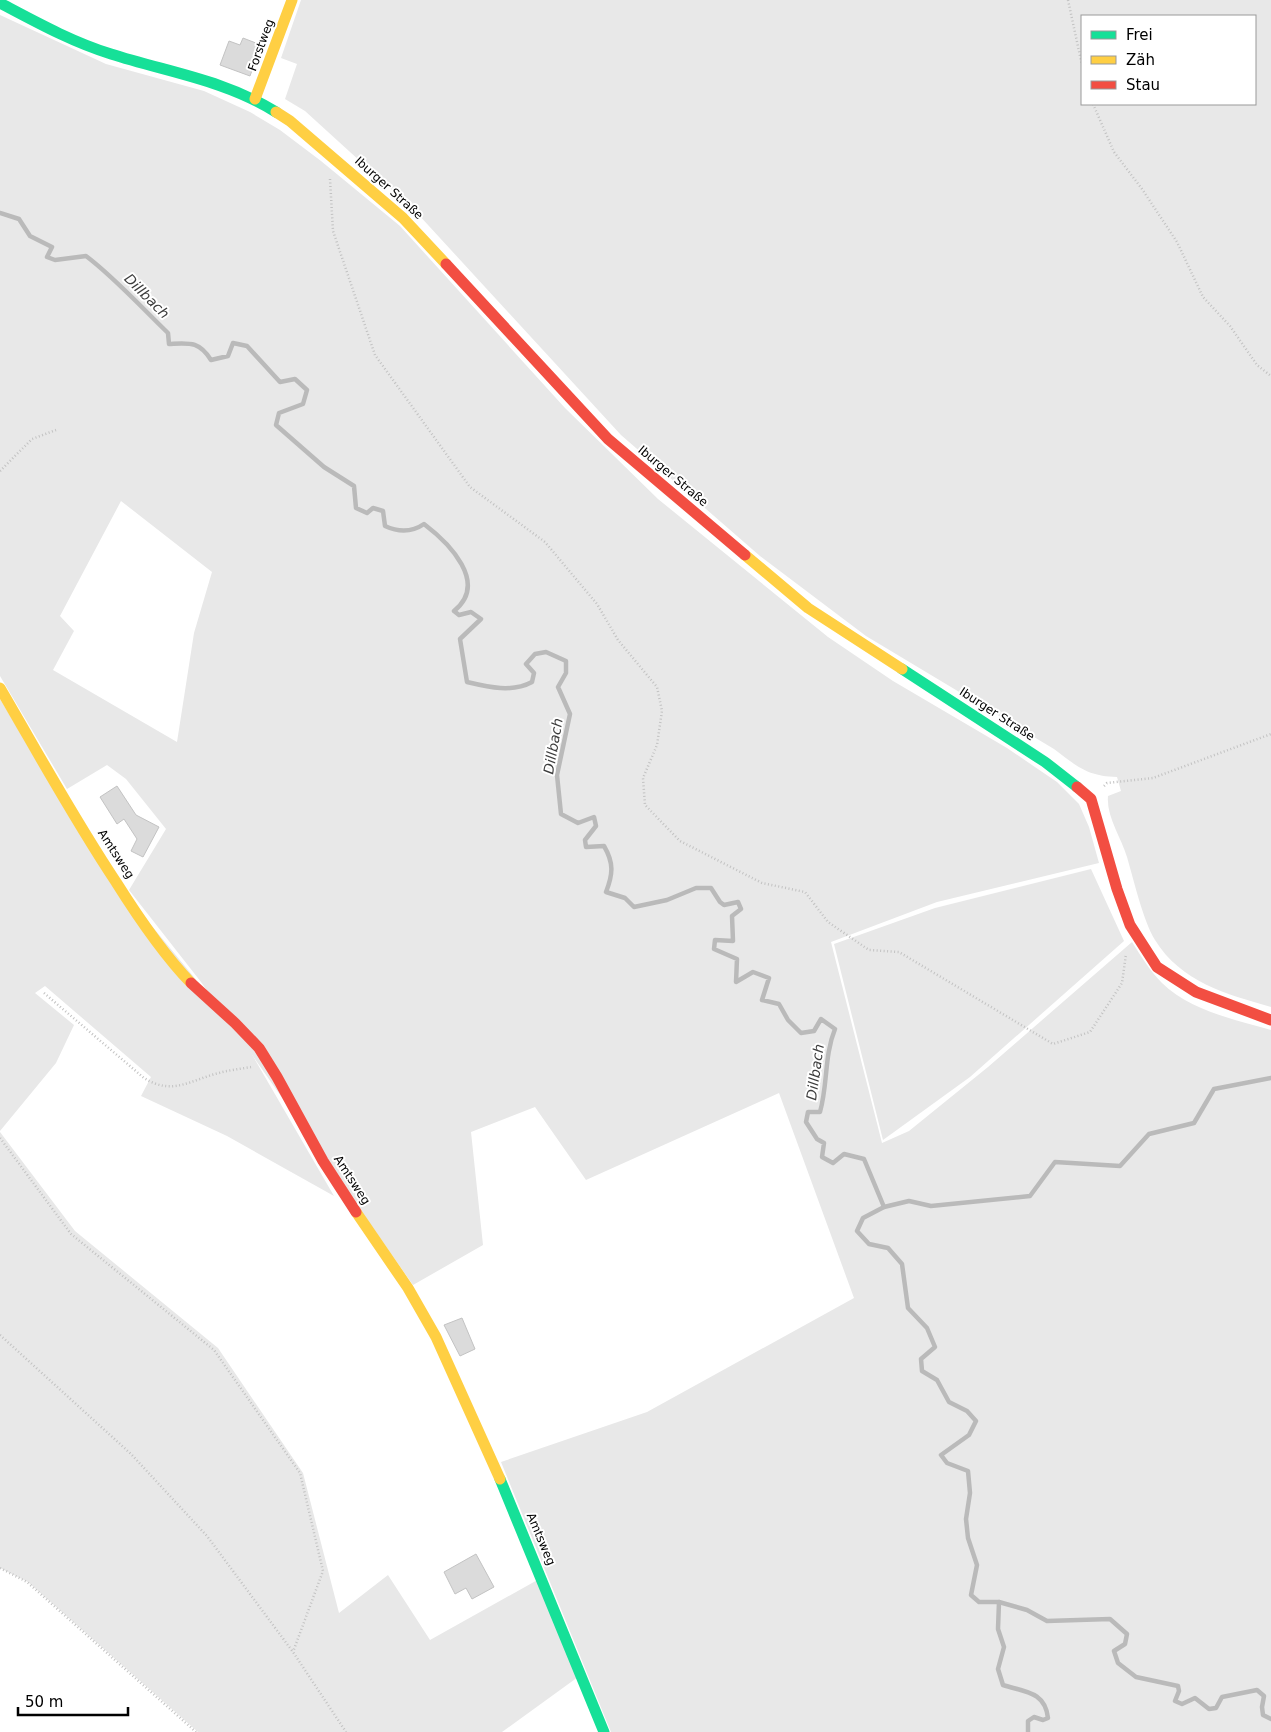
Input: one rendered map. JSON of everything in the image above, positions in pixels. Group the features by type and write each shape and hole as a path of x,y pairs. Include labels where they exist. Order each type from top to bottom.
{"main road":[{"name":"Forstweg","path":"255,99 292,0"},
{"name":"Iburger Straße","path":"0,3 63,36 110,54 205,79 255,99 290,121 403,218 608,439 808,608 1045,762 1091,799"},
{"name":"Amtsweg","path":"0,688 89,838 151,933 174,964 200,992 244,1028 269,1062 328,1171 391,1262 432,1328 491,1457 547,1587 604,1732"},
{"path":"1091,799 1117,889 1130,925 1157,967 1196,992 1249,1010 1271,1020"}],"path":[{"path":"1068,0 1081,59"},
{"path":"1093,105 1114,152 1142,189 1177,242 1204,297 1230,326 1257,366 1271,376"},
{"path":"330,178 333,231 375,355 470,487 544,542 597,604 618,640 657,687 662,711 657,745 643,778 645,805 680,841 762,883 804,892 828,922 869,950 899,952 1053,1044 1090,1032 1122,983 1126,954"},
{"path":"0,470 32,439 56,430"},
{"path":"1091,799 1107,783 1153,778 1271,734"},
{"path":"44,993 144,1078 156,1086 171,1088 219,1073 260,1066 269,1062"},
{"path":"0,1138 71,1234 214,1350 300,1473 323,1571 293,1652"},
{"path":"0,1334 131,1454 208,1536 293,1652 346,1732"},
{"path":"0,1568 27,1582 196,1732"}],"shaded area":[{"path":"301,0 1271,0 1271,1007 1221,991 1191,976 1166,954 1155,940 1143,911 1127,857 1109,811 1108,796 1121,791 1117,777 1097,775 1082,769 1054,749 866,636 760,556 621,435 417,213 305,111 285,99 297,64 281,58"},
{"path":"0,15 106,64 204,91 250,112 280,130 400,226 565,408 658,499 828,637 893,681 1007,748 1057,782 1079,804 1089,827 1099,863 937,902 831,942 882,1143 909,1131 988,1067 1132,942 1162,983 1173,992 1214,1013 1271,1030 1271,1732 611,1732 501,1462 647,1412 854,1298 779,1093 586,1180 535,1107 471,1132 483,1245 413,1285 201,982 129,890 166,829 126,779 107,765 67,789 0,676","holes":["121,501 212,572 194,633 177,742 53,670 74,631 60,616"]},
{"path":"0,699 96,858 239,1032 334,1196 227,1136 141,1096 151,1077 45,986 35,993 74,1025 56,1063 0,1131"},
{"path":"1091,869 1124,941 970,1077 883,1140 834,944 935,908"},
{"path":"0,1132 75,1231 218,1348 303,1473 339,1613 388,1575 430,1640 541,1578 578,1677 502,1732 198,1732 28,1582 0,1568"}],"building":[{"path":"243,38 261,45 250,76 220,65 229,41 240,45"},
{"path":"117,786 136,815 159,827 143,857 131,851 137,839 124,819 117,824 100,797"},
{"path":"462,1318 475,1349 460,1356 444,1325"},
{"path":"476,1554 494,1587 472,1599 466,1588 455,1594 444,1572"}],"waterway":[{"name":"Dillbach","path":"0,213 19,219 30,236 52,247 47,257 55,260 86,256 117,283 168,333 169,344 193,344 202,349 211,360 228,356 233,343 247,346 280,382 295,379 307,390 303,404 279,413 276,425 324,467 354,486 356,508 367,513 373,508 383,511 385,526 395,529 404,531 424,524 454,552 461,564 468,588 464,600 454,611 459,615 471,612 481,619 460,639 467,682 492,687 516,687 532,682 534,673 526,664 535,654 546,652 566,661 566,673 558,687 570,714 557,775 561,814 578,823 594,817 596,826 585,840 586,847 604,846 610,858 610,880 606,892 625,898 634,907 667,900 696,888 711,888 724,905 738,902 741,909 732,916 733,941 715,940 714,949 737,959 736,982 753,972 769,978 762,1000 779,1004 788,1020 801,1033 814,1031 821,1019 835,1029 829,1049 820,1112 808,1112 806,1122 817,1139 824,1143 822,1157 833,1163 844,1154 864,1159 884,1207"},
{"name":"Dillbach","path":"1271,1078 1214,1089 1194,1123 1149,1134 1120,1166 1055,1162 1030,1196 931,1206 909,1201 884,1207 863,1218 857,1231 869,1244 888,1248 902,1264 908,1308 927,1328 935,1347 921,1359 922,1371 937,1380 949,1402 967,1411 976,1421 969,1435 941,1455 947,1463 968,1471 970,1493 966,1519 968,1538 977,1565 971,1595 979,1602 999,1602 1027,1610 1047,1621 1110,1619 1127,1634 1125,1644 1114,1651 1118,1663 1136,1677 1178,1686 1179,1691 1175,1701 1182,1704 1195,1698 1209,1709 1216,1708 1222,1697 1257,1690 1264,1696 1263,1715 1271,1719"},
{"name":"Dillbach","path":"999,1602 998,1629 1004,1647 998,1669 1003,1685 1032,1694 1043,1702 1046,1709 1048,1718 1043,1720 1034,1717 1028,1721 1028,1732"}],"traffic: fast":[{"path":"0,3 82,44 216,84 257,101 276,112"},
{"path":"902,669 1045,762 1077,787"},
{"path":"500,1479 604,1732"}],"traffic: slow":[{"path":"255,99 292,0"},
{"path":"276,112 290,121 403,218 446,264"},
{"path":"745,555 808,608 902,669"},
{"path":"0,688 71,810 124,895 160,947 191,983"},
{"path":"356,1212 408,1288 436,1337 500,1479"}],"traffic: jam":[{"path":"446,264 608,439 745,555"},
{"path":"1077,787 1091,799 1117,889 1130,925 1157,967 1196,992 1271,1020"},
{"path":"191,983 259,1048 323,1161 356,1212"}]}
